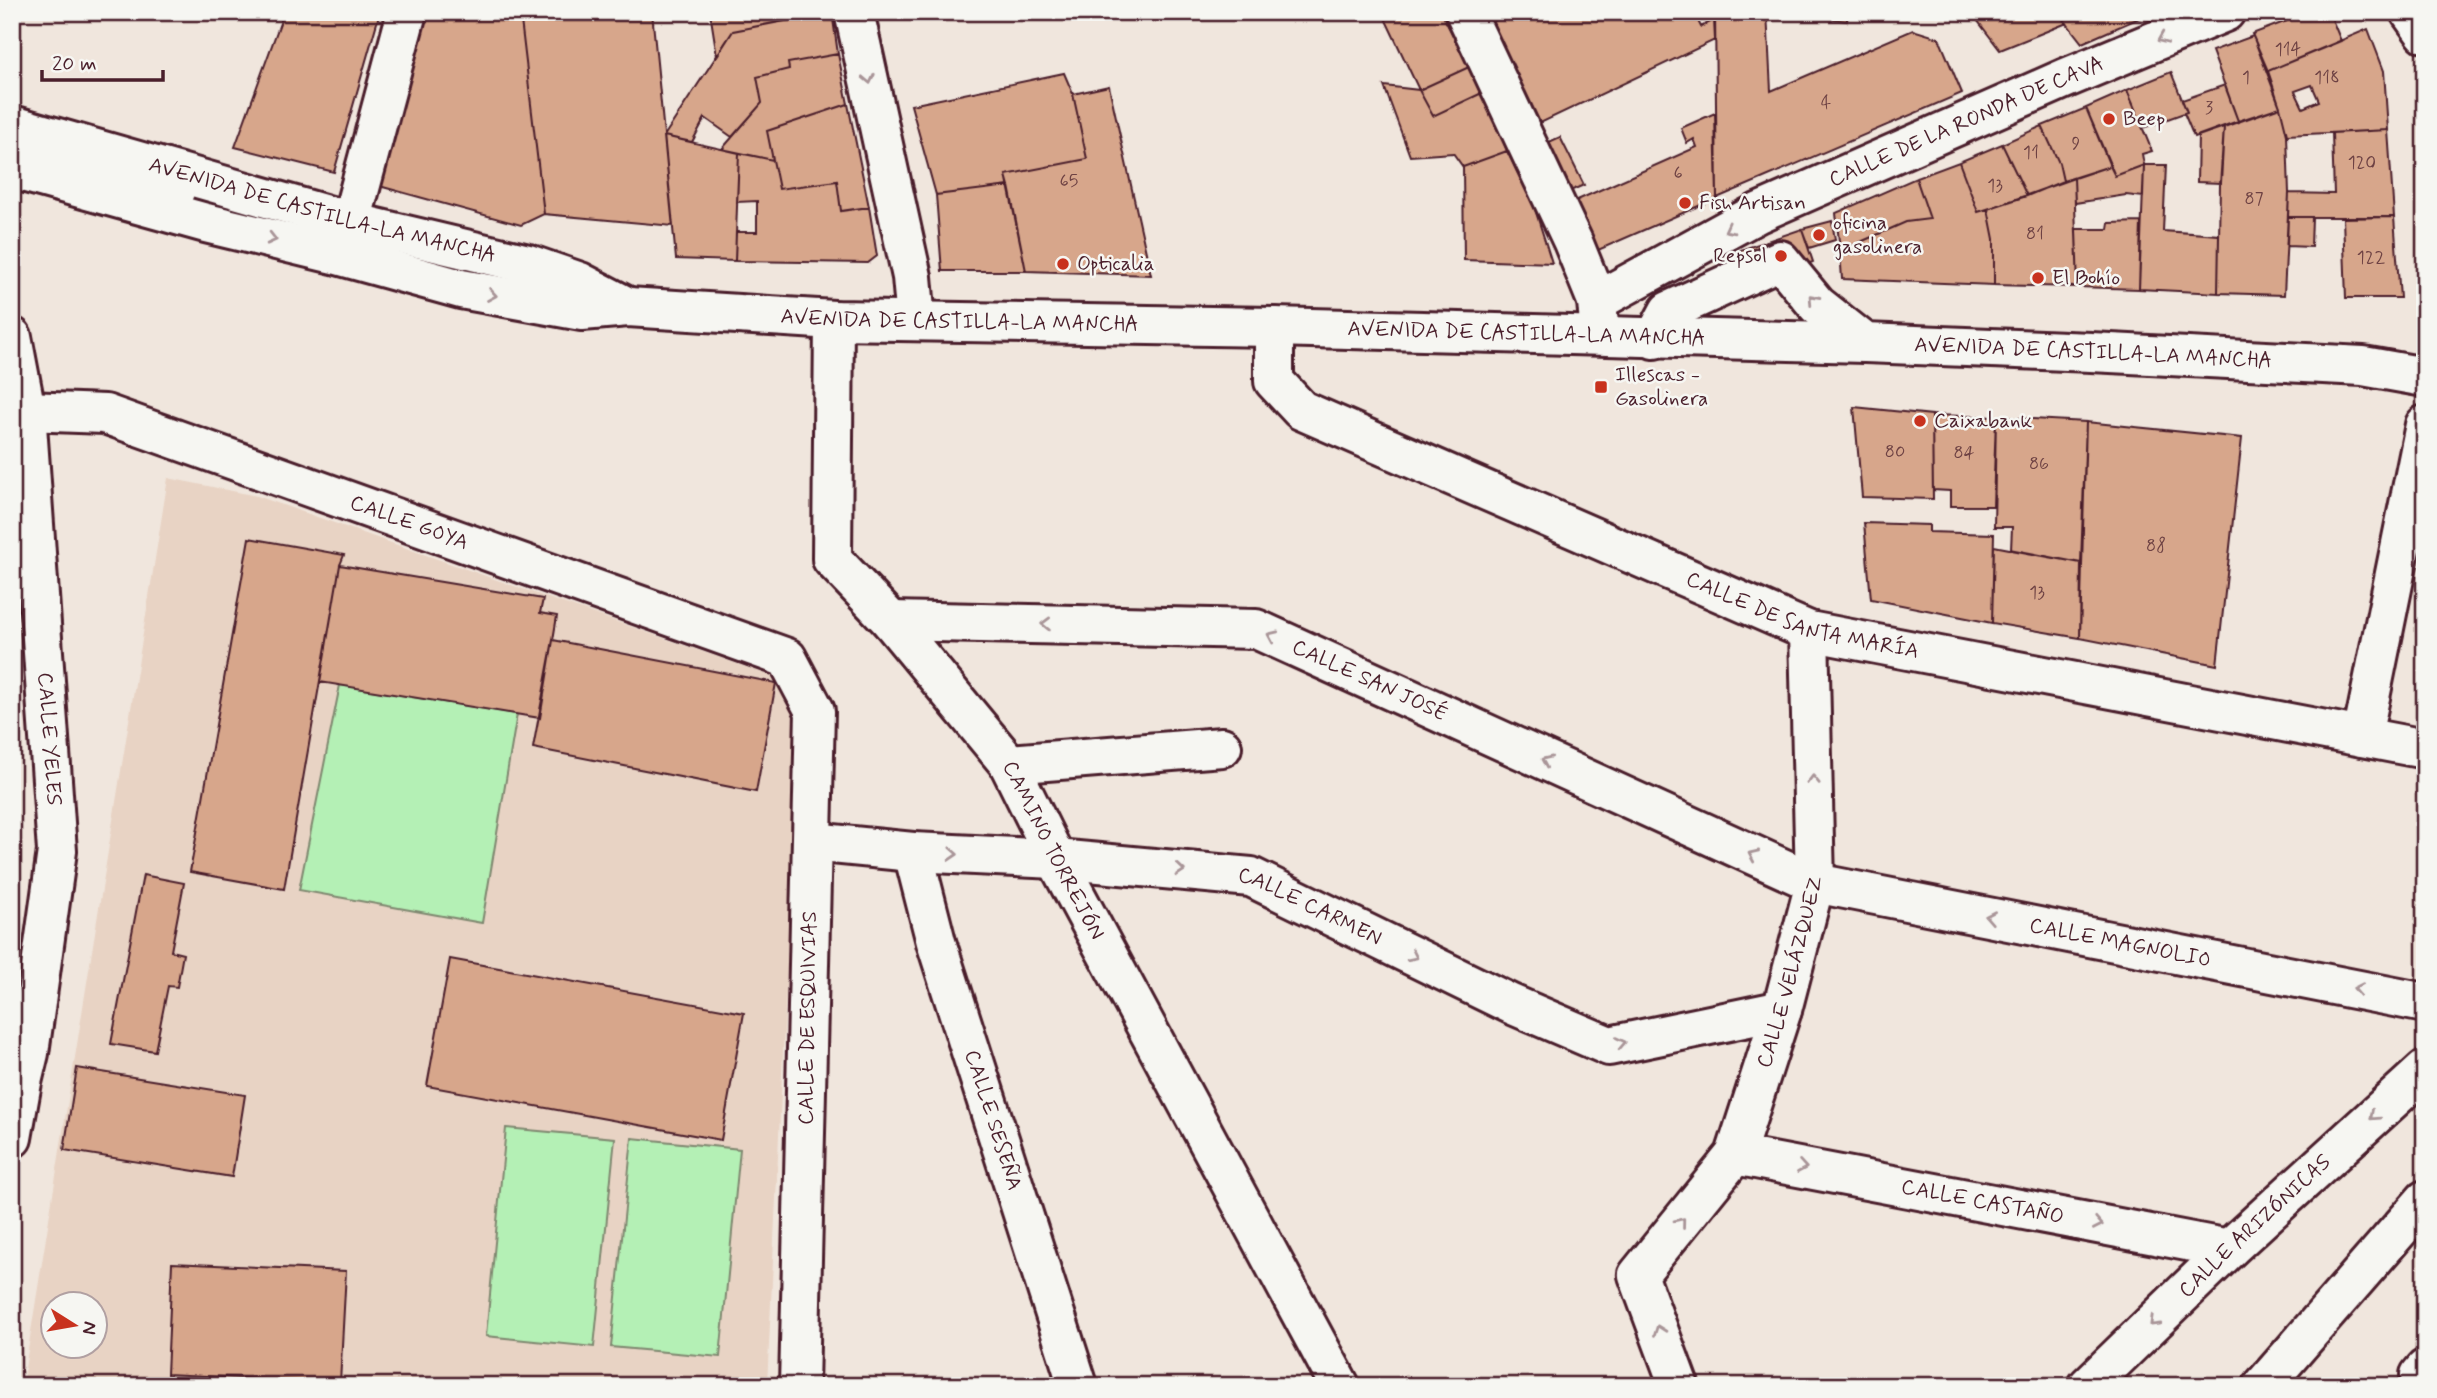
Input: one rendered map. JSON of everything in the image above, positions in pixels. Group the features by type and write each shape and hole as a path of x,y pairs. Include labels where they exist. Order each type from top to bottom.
{"street":[{"path":"351,222 407,12"},
{"path":"854,12 912,277 916,321"},
{"path":"1465,12 1573,243 1598,319"},
{"name":"CALLE DE LA RONDA DE CAVA","path":"1598,319 1758,213 2066,78 2225,12"},
{"path":"2410,12 2425,33"},
{"name":"AVENIDA DE CASTILLA-LA MANCHA","path":"12,125 351,222 528,264 580,282 628,307"},
{"path":"16,169 227,205 266,209 301,207"},
{"name":"AVENIDA DE CASTILLA-LA MANCHA","path":"16,169 206,223 461,289 582,311 628,307 834,320 1274,327 1598,319 1654,339 1865,343 2091,352 2363,366 2425,377"},
{"path":"1654,339 1669,311 1780,260 1817,305 1865,343"},
{"name":"CAMINO TORREJÓN","path":"834,320 832,559 891,621 1009,764 1056,859 1340,1386"},
{"name":"CALLE DE SANTA MARÍA","path":"1274,327 1274,381 1301,410 1809,631 2425,749"},
{"name":"CALLE YELES","path":"12,337 26,411 57,851 21,1047 22,1083 12,1138"},
{"name":"CALLE GOYA","path":"26,411 104,414 788,658"},
{"path":"2362,737 2425,425"},
{"name":"CALLE SAN JOSÉ","path":"891,621 1256,629 1815,883"},
{"name":"CALLE VELÁZQUEZ","path":"1679,1386 1638,1275 1735,1155 1782,1010 1815,883 1809,631"},
{"name":"CALLE DE ESQUIVIAS","path":"788,658 815,711 799,1386"},
{"path":"1009,764 1222,747"},
{"name":"CALLE CARMEN","path":"812,842 913,852 1056,859 1251,877 1511,1004 1609,1046 1782,1010"},
{"name":"CALLE SESEÑA","path":"913,852 936,942 1078,1386"},
{"name":"CALLE MAGNOLIO","path":"1815,883 2425,1003"},
{"name":"CALLE ARIZÓNICAS","path":"2088,1386 2229,1250 2425,1070"},
{"name":"CALLE CASTAÑO","path":"1735,1155 2229,1250"},
{"path":"2263,1386 2425,1200"}],"shaded area":[{"path":"168,478 257,496 775,677 776,683 799,719 767,1386 23,1381"}],"green space":[{"path":"340,685 517,714 482,923 299,890"},
{"path":"506,1128 615,1138 594,1347 486,1336"},
{"path":"632,1138 740,1149 720,1357 611,1347"}],"building":[{"path":"284,12 380,12 334,172 235,147"},
{"path":"422,12 520,12 544,214 521,225 372,184"},
{"path":"520,12 652,12 673,226 544,214"},
{"path":"710,12 828,12 733,31 717,56"},
{"path":"832,12 838,54 788,63 789,69 757,77 762,103 732,137 705,118 692,142 664,136 733,31"},
{"path":"1382,12 1441,12 1469,67 1419,90"},
{"path":"1477,12 1513,12 1484,25"},
{"path":"1513,12 1680,12 1684,20 1695,15 1701,27 1714,20 1715,40 1532,127 1484,25"},
{"path":"1715,12 1767,12 1771,91 1913,30 1939,38 1962,93 1717,198"},
{"path":"1769,12 1848,12 1847,21"},
{"path":"1971,12 2058,12 2067,23 2000,50"},
{"path":"2058,12 2153,12 2082,43"},
{"path":"2311,12 2329,12 2341,41 2268,71 2252,34"},
{"path":"2368,29 2384,71 2388,130 2287,135 2268,71","holes":["2312,85 2319,101 2303,108 2295,91"]},
{"path":"2253,36 2280,107 2238,121 2212,51"},
{"path":"838,54 848,104 767,131 773,160 722,149 762,103 757,77 789,69 788,63"},
{"path":"1469,67 1484,92 1433,116 1419,90"},
{"path":"2171,72 2187,112 2143,128 2127,90"},
{"path":"1064,73 1073,94 1087,159 1006,175 1009,186 936,195 911,105"},
{"path":"2225,85 2238,121 2194,137 2184,113 2187,112 2182,100"},
{"path":"1109,86 1151,275 1026,271 1006,175 1087,159 1073,94"},
{"path":"1384,86 1419,90 1433,116 1484,92 1507,151 1463,167 1453,153 1410,156"},
{"path":"2127,90 2152,151 2142,154 2144,165 2115,176 2086,108"},
{"path":"848,104 869,207 841,211 837,181 779,189 767,131"},
{"path":"2280,107 2287,135 2289,193 2284,295 2218,293 2224,127"},
{"path":"2086,108 2110,166 2063,181 2059,163 2042,126"},
{"path":"1715,113 1717,198 1589,254 1566,205 1697,147 1694,139 1687,143 1681,128"},
{"path":"2042,126 2059,163 2063,181 2027,196 2002,144"},
{"path":"2224,127 2221,183 2197,182 2198,136"},
{"path":"2388,130 2394,217 2288,217 2289,193 2334,194 2332,133"},
{"path":"664,136 739,153 735,261 676,259"},
{"path":"1560,137 1584,185 1561,195 1538,147"},
{"path":"2002,144 2027,196 1978,212 1959,162"},
{"path":"1507,151 1534,206 1552,263 1464,260 1463,167"},
{"path":"739,153 773,160 779,189 837,181 841,211 869,207 877,256 868,263 735,261 736,232 757,232 757,201 737,202"},
{"path":"1959,162 1978,212 1988,209 1994,239 1994,285 1842,279 1840,251 1906,222 1930,219 1916,178"},
{"path":"2144,165 2166,165 2163,231 2219,235 2218,293 2139,289"},
{"path":"2144,165 2143,197 2126,195 2075,203 2074,178 2110,166 2115,176"},
{"path":"1916,178 1930,219 1906,222 1840,251 1836,213"},
{"path":"2074,178 2078,287 1994,285 1994,239 1988,209"},
{"path":"1009,186 1026,271 942,271 936,195"},
{"path":"2288,217 2312,217 2311,247 2287,246"},
{"path":"2394,217 2400,298 2346,298 2343,218"},
{"name":"oficina gasolinera","path":"1832,221 1835,240 1809,248 1802,229"},
{"path":"2141,222 2139,289 2078,287 2076,229 2108,229 2109,223"},
{"path":"1802,229 1813,262 1741,288 1729,254"},
{"path":"1854,407 1932,415 1933,499 1862,497"},
{"path":"1932,415 1996,417 1993,506 1950,506 1950,491 1933,490"},
{"path":"1996,417 2086,422 2081,563 2011,550 2012,527 1994,527"},
{"path":"2086,422 2242,438 2217,665 2080,638"},
{"path":"1864,523 1929,525 1929,532 1994,534 1992,623 1871,599"},
{"path":"249,538 344,555 340,565 284,889 190,872"},
{"path":"1994,546 2081,563 2080,638 1992,623"},
{"path":"340,565 543,599 540,613 557,616 540,718 320,682"},
{"path":"553,640 776,683 756,792 533,748"},
{"path":"143,875 184,883 171,951 183,954 177,987 168,986 155,1051 111,1044"},
{"path":"450,959 744,1013 721,1140 427,1086"},
{"path":"77,1068 245,1095 232,1177 64,1150"},
{"path":"172,1263 346,1271 340,1383 167,1374"}],"place":[{"name":"Beep","path":"2109,119"},
{"name":"Fish Artisan","path":"1685,203"},
{"name":"oficina gasolinera","path":"1819,235"},
{"name":"Repsol","path":"1781,256"},
{"name":"Opticalia","path":"1063,264"},
{"name":"El Bohío","path":"2038,278"},
{"name":"Illescas - Gasolinera","path":"1601,387"},
{"name":"Caixabank","path":"1920,421"}]}
